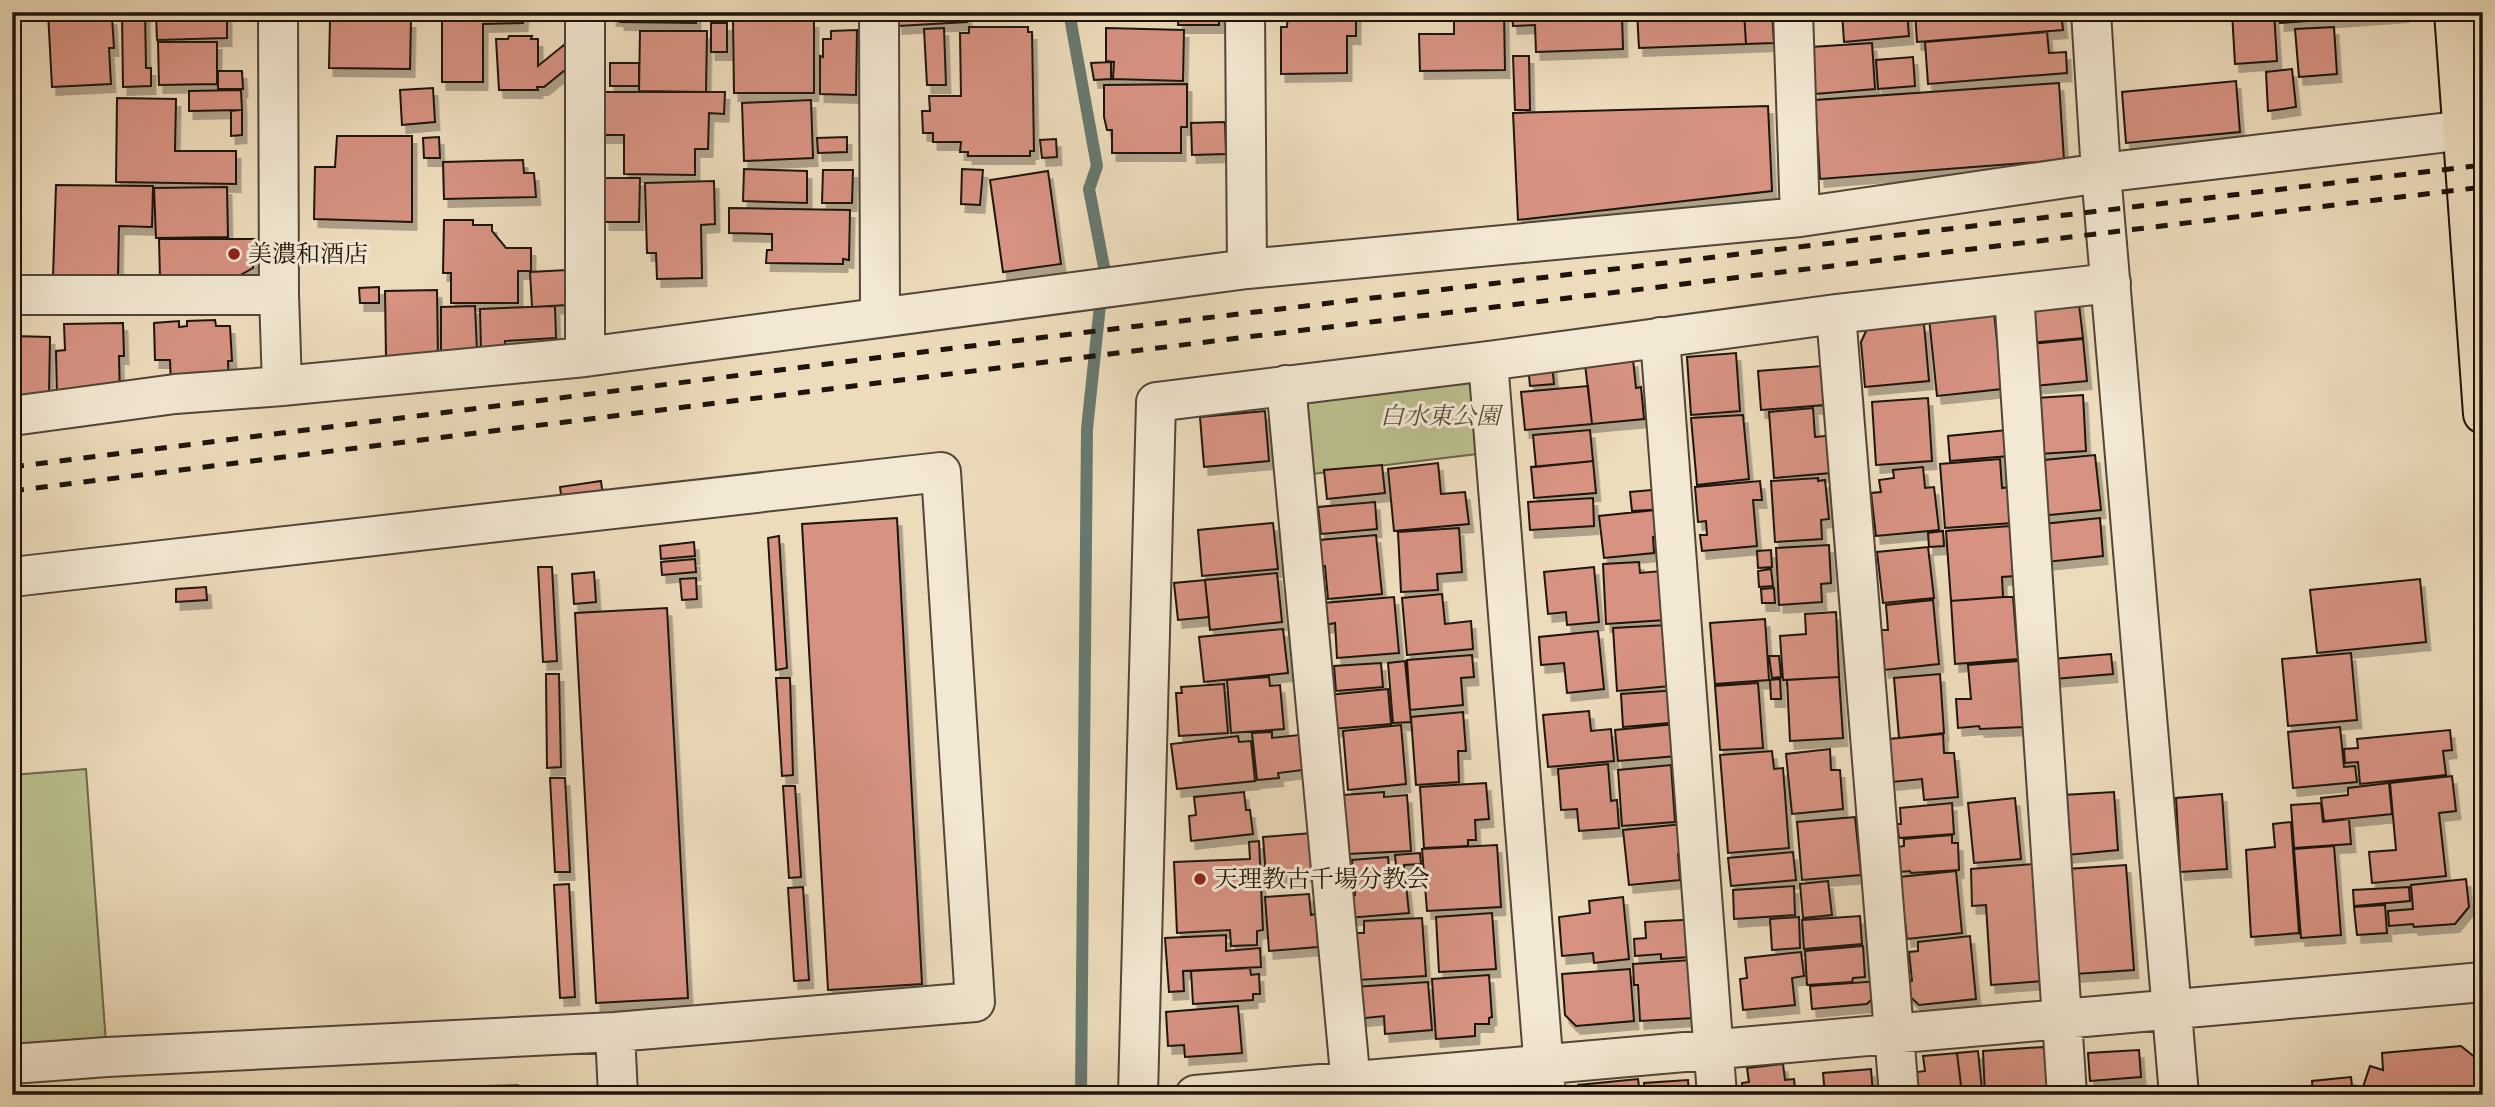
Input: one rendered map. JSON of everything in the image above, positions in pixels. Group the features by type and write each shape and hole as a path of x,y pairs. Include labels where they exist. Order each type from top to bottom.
{"main road":[{"path":"2454,12 2473,130 2483,414"}],"street":[{"path":"278,12 282,386"},
{"path":"585,12 585,357"},
{"path":"878,12 880,316"},
{"path":"1245,12 1247,269"},
{"path":"1793,12 1800,217"},
{"path":"2091,12 2110,284 2179,1095"},
{"path":"12,416 175,394 585,357 1247,269 1800,217 2101,173 2473,130"},
{"path":"1138,1095 1156,402 1836,314 2110,284"},
{"path":"2014,294 2067,1095"},
{"path":"12,295 279,295"},
{"path":"1836,314 1899,1095"},
{"path":"1660,337 1717,1095"},
{"path":"1488,361 1545,1080"},
{"path":"1286,385 1352,1088"},
{"path":"12,577 941,472 975,1002 615,1032 12,1064"},
{"path":"1195,1095 1545,1080 1713,1050 2483,982"},
{"path":"615,1032 618,1095"}],"green space":[{"name":"白水東公園","path":"1454,372 1480,384 1485,453 1304,475 1299,402"},
{"path":"86,769 107,1057 12,1064 12,775"},
{"path":"518,1085 519,1095 286,1095 286,1092"}],"building":[{"path":"48,12 107,12 108,17 112,17 114,48 109,48 111,84 52,87"},
{"path":"122,12 145,12 146,68 151,68 151,86 123,87"},
{"path":"156,12 227,12 227,38 157,40"},
{"path":"442,12 524,12 523,23 483,24 483,82 442,82"},
{"path":"612,12 696,12 696,23 620,22 620,18 612,18"},
{"path":"897,12 966,12 967,22 898,26"},
{"path":"1179,12 1219,12 1219,25 1178,25"},
{"path":"1454,12 1504,12 1505,70 1420,71 1419,34 1454,34"},
{"path":"1512,12 1611,12 1611,16 1622,15 1623,49 1536,52 1535,25 1513,26"},
{"path":"1637,12 1744,12 1746,44 1639,48"},
{"path":"1744,12 1772,12 1774,43 1746,44"},
{"path":"1842,12 1907,12 1909,36 1844,42"},
{"path":"1915,12 2061,12 2063,30 1917,42"},
{"path":"2232,12 2274,12 2277,61 2235,64"},
{"path":"2280,12 2404,12 2404,14 2280,23"},
{"path":"1288,13 1356,13 1356,36 1347,36 1347,73 1281,74 1281,27 1287,27"},
{"path":"330,20 411,20 410,69 329,68"},
{"path":"814,20 814,93 734,93 733,21"},
{"path":"711,23 727,23 727,52 711,52"},
{"path":"969,27 1028,27 1028,32 1032,32 1034,151 1030,151 1030,156 968,156 968,152 960,152 961,142 933,142 933,133 923,133 922,111 930,111 929,96 961,96 960,33 969,33"},
{"path":"2334,27 2337,74 2299,77 2295,29"},
{"path":"944,28 946,85 927,85 924,29"},
{"path":"1106,28 1184,30 1183,81 1113,79 1114,62 1106,61"},
{"path":"857,30 856,95 820,94 823,39 831,39 831,31"},
{"path":"640,31 707,31 706,92 639,91"},
{"path":"2047,32 2049,53 2066,52 2067,73 1928,84 1925,42"},
{"path":"509,36 532,36 531,39 538,39 538,66 565,44 565,70 544,87 537,87 538,90 499,90 496,39 508,39"},
{"path":"158,42 217,42 217,84 159,85"},
{"path":"1872,43 1875,89 1815,94 1811,47"},
{"path":"1513,56 1529,56 1530,110 1515,110"},
{"path":"1913,57 1915,86 1878,89 1876,60"},
{"path":"1111,62 1111,79 1094,80 1091,63"},
{"path":"610,63 639,63 639,86 610,86"},
{"path":"2292,69 2296,107 2268,111 2266,72"},
{"path":"218,71 242,71 243,89 218,89"},
{"path":"2236,81 2240,132 2126,143 2122,92"},
{"path":"2059,83 2064,160 1820,179 1815,100"},
{"path":"1187,84 1187,127 1181,127 1181,153 1112,153 1112,130 1107,130 1104,117 1104,85"},
{"path":"433,88 435,122 402,125 400,90"},
{"path":"241,90 242,110 189,111 189,91"},
{"path":"601,92 725,92 724,114 709,113 708,149 695,149 695,175 624,174 624,135 601,135"},
{"path":"117,98 176,99 175,151 236,151 236,184 116,182"},
{"path":"811,100 813,158 744,161 742,103"},
{"path":"1768,106 1772,191 1518,220 1513,113"},
{"path":"242,110 242,135 231,136 231,111"},
{"path":"1225,122 1226,154 1192,155 1191,123"},
{"path":"337,136 412,136 412,222 314,219 315,167 335,167"},
{"path":"439,137 440,158 424,158 423,138"},
{"path":"847,137 847,152 818,153 817,138"},
{"path":"1056,139 1057,157 1042,158 1040,140"},
{"path":"523,160 524,173 534,173 536,197 444,199 443,162"},
{"path":"744,169 807,171 807,203 743,201"},
{"path":"962,169 983,170 980,205 961,204"},
{"path":"823,170 853,170 852,203 822,203"},
{"path":"1048,171 1061,264 1003,272 990,180"},
{"path":"605,178 640,178 639,222 605,222"},
{"path":"714,181 715,224 701,225 702,278 657,279 656,253 647,253 645,183"},
{"path":"56,185 153,186 152,227 119,226 118,278 53,277"},
{"path":"227,187 228,237 156,238 154,188"},
{"path":"729,208 850,210 849,260 843,259 843,264 766,263 767,250 772,250 772,234 729,233"},
{"path":"444,220 473,220 473,225 492,225 492,231 506,248 531,248 531,271 518,271 518,303 451,303 451,273 443,273"},
{"path":"159,239 254,239 253,268 235,278 160,278"},
{"path":"567,270 568,305 532,307 530,272"},
{"path":"379,287 379,303 360,303 359,288"},
{"path":"437,290 438,357 386,358 385,291"},
{"path":"2078,296 2083,338 2029,343 2032,300"},
{"path":"475,306 477,352 441,353 441,307"},
{"path":"555,306 556,338 505,341 505,348 481,349 480,309"},
{"path":"1994,312 2002,389 1937,396 1929,318"},
{"path":"215,320 216,326 230,326 232,361 228,361 229,384 171,386 170,360 155,360 154,323 179,321 179,327 187,326 187,321"},
{"path":"123,323 124,356 119,356 120,397 57,398 56,351 65,350 64,324"},
{"path":"1924,324 1929,381 1865,387 1861,342 1867,329"},
{"path":"12,336 50,337 49,395 12,395"},
{"path":"2083,339 2087,381 2034,386 2030,344"},
{"path":"1736,353 1740,411 1691,415 1687,357"},
{"path":"1633,359 1636,388 1641,387 1644,419 1592,424 1585,364"},
{"path":"1552,364 1554,384 1530,386 1528,366"},
{"path":"1822,366 1825,405 1761,410 1758,371"},
{"path":"1588,386 1592,424 1525,430 1521,392"},
{"path":"2083,395 2086,451 2039,454 2036,398"},
{"path":"1928,398 1932,461 1876,465 1872,402"},
{"path":"1813,408 1815,437 1837,435 1831,473 1774,478 1769,412"},
{"path":"1265,411 1269,461 1204,467 1200,417"},
{"path":"1743,415 1749,479 1697,485 1691,418"},
{"path":"1590,430 1593,461 1536,467 1533,435"},
{"path":"2007,430 2009,456 1950,461 1948,436"},
{"path":"2095,455 2101,510 2039,516 2034,461"},
{"path":"2000,459 2002,488 2009,487 2012,523 1945,528 1940,464"},
{"path":"1593,461 1596,493 1534,498 1531,467"},
{"path":"1438,463 1441,494 1465,492 1469,524 1394,531 1388,469"},
{"path":"1382,465 1385,493 1327,499 1324,470"},
{"path":"1923,467 1925,488 1934,487 1939,530 1876,536 1871,493 1881,492 1879,480 1894,478 1893,470"},
{"path":"1818,478 1818,481 1825,480 1829,519 1821,520 1822,539 1775,542 1771,481"},
{"path":"601,481 603,497 562,502 560,487"},
{"path":"1760,481 1762,500 1753,500 1757,546 1702,551 1700,535 1707,535 1706,521 1698,522 1695,487"},
{"path":"1663,489 1665,509 1632,511 1630,492"},
{"path":"1593,498 1594,526 1530,530 1528,502"},
{"path":"1375,502 1377,529 1321,534 1318,507"},
{"path":"1665,509 1667,536 1653,537 1654,553 1604,558 1599,516"},
{"path":"897,518 922,984 828,990 802,524"},
{"path":"2100,518 2103,556 2046,562 2043,524"},
{"path":"1273,523 1278,569 1202,576 1198,530"},
{"path":"2010,526 2015,576 2002,577 2003,597 1951,601 1946,531"},
{"path":"1459,528 1462,572 1437,574 1438,590 1401,592 1398,532"},
{"path":"1943,531 1944,546 1929,547 1928,533"},
{"path":"1376,535 1382,594 1328,599 1319,540"},
{"path":"779,536 787,668 776,670 768,538"},
{"path":"694,542 695,556 661,559 660,546"},
{"path":"1829,545 1831,583 1821,584 1822,602 1779,605 1776,548"},
{"path":"1928,547 1934,598 1883,603 1877,552"},
{"path":"1771,550 1772,567 1758,568 1757,551"},
{"path":"695,559 696,572 662,575 661,562"},
{"path":"1639,562 1640,573 1661,571 1665,620 1606,624 1603,564"},
{"path":"538,567 552,567 557,661 543,662"},
{"path":"1594,567 1599,622 1567,625 1566,612 1548,614 1544,572"},
{"path":"1771,569 1773,586 1759,587 1758,571"},
{"path":"594,572 596,602 574,604 572,574"},
{"path":"1277,573 1282,622 1210,630 1205,580"},
{"path":"696,578 697,599 682,600 680,579"},
{"path":"2420,579 2426,642 2317,653 2310,590"},
{"path":"1205,580 1209,617 1178,620 1174,583"},
{"path":"206,587 207,600 176,602 176,589"},
{"path":"1774,588 1775,603 1762,603 1761,589"},
{"path":"1442,594 1445,624 1471,621 1473,649 1407,655 1402,598"},
{"path":"1394,597 1399,653 1337,658 1335,623 1325,625 1323,603"},
{"path":"2013,597 2018,659 1955,664 1951,601"},
{"path":"1933,600 1939,664 1884,670 1881,630 1888,630 1886,605"},
{"path":"667,608 688,998 596,1003 575,613"},
{"path":"1836,612 1839,677 1783,680 1780,636 1806,634 1805,614"},
{"path":"1765,619 1769,680 1715,684 1710,623"},
{"path":"1667,625 1670,686 1617,691 1613,628"},
{"path":"1283,629 1288,673 1204,682 1199,637"},
{"path":"1598,631 1604,689 1567,693 1564,663 1541,665 1539,637"},
{"path":"2351,653 2357,720 2288,726 2282,659"},
{"path":"2111,654 2113,674 2054,679 2052,659"},
{"path":"1472,655 1474,677 1461,678 1463,705 1410,710 1407,660"},
{"path":"1769,656 1779,656 1781,677 1772,678"},
{"path":"1405,661 1411,722 1393,723 1388,663"},
{"path":"2019,661 2024,727 1958,728 1956,699 1971,699 1968,665"},
{"path":"1381,663 1383,687 1336,691 1334,666"},
{"path":"546,674 559,674 561,767 547,768"},
{"path":"1940,674 1944,733 1899,738 1894,678"},
{"path":"1269,677 1270,686 1280,685 1284,729 1231,733 1227,680"},
{"path":"1839,677 1843,738 1790,741 1787,680"},
{"path":"776,678 790,678 793,775 782,776"},
{"path":"1780,679 1781,699 1771,699 1770,680"},
{"path":"1758,683 1763,748 1720,750 1715,686"},
{"path":"1224,684 1228,733 1179,736 1176,693 1182,693 1181,687"},
{"path":"1388,689 1391,724 1331,729 1328,695"},
{"path":"1679,690 1681,722 1623,727 1621,694"},
{"path":"1589,711 1591,731 1611,729 1614,761 1548,767 1543,715"},
{"path":"1463,712 1466,751 1458,751 1459,782 1416,785 1411,717"},
{"path":"1686,723 1689,755 1618,761 1615,730"},
{"path":"1401,725 1406,784 1348,790 1343,731"},
{"path":"2340,727 2344,767 2355,766 2357,782 2293,788 2288,732"},
{"path":"2450,730 2452,750 2443,751 2446,775 2360,784 2358,762 2345,763 2344,749 2358,748 2357,739"},
{"path":"1272,732 1272,738 1299,735 1303,770 1278,773 1279,778 1257,780 1252,733"},
{"path":"1943,734 1944,753 1954,753 1958,797 1924,800 1922,779 1892,782 1888,739"},
{"path":"1238,736 1239,742 1251,741 1255,781 1177,789 1171,744"},
{"path":"1830,749 1831,770 1840,770 1843,809 1792,814 1786,754"},
{"path":"1772,751 1774,769 1783,768 1789,848 1728,853 1720,755"},
{"path":"1608,764 1611,801 1617,800 1619,828 1579,831 1577,809 1561,810 1558,769"},
{"path":"1671,765 1675,822 1622,826 1618,770"},
{"path":"2452,776 2456,811 2439,813 2446,876 2372,883 2369,852 2396,850 2390,783"},
{"path":"550,778 565,778 570,872 555,872"},
{"path":"1486,783 1489,819 1475,820 1476,840 1468,840 1468,846 1424,848 1420,787"},
{"path":"2389,783 2392,814 2324,821 2321,798 2348,795 2348,788"},
{"path":"783,786 795,786 801,877 789,878"},
{"path":"1244,792 1253,834 1191,841 1189,816 1196,815 1194,797"},
{"path":"1384,792 1384,797 1407,795 1411,851 1347,854 1343,795"},
{"path":"2114,792 2118,850 2067,855 2063,795"},
{"path":"2222,794 2227,869 2180,872 2176,798"},
{"path":"2015,798 2021,859 1974,863 1968,803"},
{"path":"1952,803 1954,834 1899,838 1897,824 1901,824 1900,808"},
{"path":"2321,803 2323,822 2349,819 2351,844 2294,848 2291,805"},
{"path":"1855,817 1861,875 1802,880 1797,822"},
{"path":"2291,822 2299,933 2251,937 2246,850 2275,847 2273,824"},
{"path":"1683,824 1686,853 1678,854 1680,880 1629,885 1623,830"},
{"path":"1311,833 1314,872 1266,876 1263,837"},
{"path":"1952,835 1952,843 1958,843 1959,870 1900,872 1898,847 1904,846 1904,839"},
{"path":"1259,841 1263,930 1257,931 1257,945 1231,946 1230,930 1177,933 1174,862 1250,859 1249,842"},
{"path":"1497,845 1501,907 1427,911 1422,849"},
{"path":"2334,846 2341,935 2301,938 2294,849"},
{"path":"1793,852 1796,880 1731,886 1728,858"},
{"path":"1420,853 1421,864 1404,865 1409,913 1347,918 1345,896 1355,895 1352,860 1388,857 1389,867 1396,866 1395,855"},
{"path":"2033,864 2034,891 2038,892 2044,981 1991,985 1986,905 1972,906 1971,869"},
{"path":"2126,865 2134,970 2075,974 2067,869"},
{"path":"1956,871 1962,933 1907,939 1900,877"},
{"path":"2466,879 2469,907 2455,924 2389,926 2388,911 2413,909 2411,885"},
{"path":"1828,881 1832,915 1803,918 1800,884"},
{"path":"569,884 575,997 560,998 554,885"},
{"path":"1794,886 1795,915 1734,919 1733,890"},
{"path":"803,887 809,980 794,981 788,888"},
{"path":"2409,887 2410,901 2354,906 2353,890"},
{"path":"1309,894 1311,915 1316,914 1318,947 1269,951 1265,897"},
{"path":"1623,897 1629,959 1594,963 1593,953 1562,956 1559,917 1590,913 1589,901"},
{"path":"2385,905 2387,933 2357,935 2354,907"},
{"path":"1492,913 1496,969 1439,972 1436,917"},
{"path":"1860,916 1862,944 1804,949 1802,920"},
{"path":"1799,917 1800,948 1772,950 1770,919"},
{"path":"1422,918 1426,976 1357,980 1354,933 1364,933 1364,921"},
{"path":"1701,919 1704,956 1661,959 1661,954 1635,956 1634,939 1646,938 1645,922"},
{"path":"1226,935 1226,951 1260,948 1261,967 1183,971 1184,991 1169,992 1165,938"},
{"path":"1970,936 1976,999 1919,1005 1906,993 1904,982 1912,981 1909,952 1918,951 1918,942"},
{"path":"1863,946 1865,977 1853,978 1852,982 1807,985 1805,951"},
{"path":"1801,952 1804,976 1792,978 1795,1005 1743,1010 1740,979 1747,978 1745,958"},
{"path":"1691,960 1694,1018 1640,1021 1638,985 1634,985 1633,964"},
{"path":"1250,968 1251,975 1259,974 1260,994 1253,994 1253,1000 1193,1004 1191,971"},
{"path":"1630,969 1634,1021 1576,1026 1565,1015 1562,974"},
{"path":"1489,975 1492,1017 1489,1018 1489,1024 1475,1024 1475,1036 1436,1039 1432,979"},
{"path":"1880,981 1880,991 1867,1004 1812,1009 1810,986"},
{"path":"1428,982 1432,1030 1385,1034 1384,1016 1356,1019 1354,987"},
{"path":"1238,1006 1242,1053 1185,1057 1184,1045 1168,1046 1166,1012"},
{"path":"2461,1046 2482,1063 2483,1095 2375,1095 2362,1090 2370,1066 2383,1070 2382,1053"},
{"path":"2043,1047 2054,1070 2056,1095 1985,1095 1983,1051"},
{"path":"2139,1050 2141,1077 2090,1081 2088,1053"},
{"path":"1978,1051 1982,1090 1962,1093 1957,1053"},
{"path":"1957,1053 1962,1095 1914,1095 1911,1073 1925,1071 1923,1056"},
{"path":"1783,1064 1785,1080 1794,1079 1795,1089 1806,1088 1807,1095 1743,1095 1742,1083 1749,1082 1747,1068"},
{"path":"1871,1069 1873,1095 1825,1095 1823,1073"},
{"path":"2351,1077 2353,1095 2313,1095 2312,1081"},
{"path":"1638,1079 1640,1094 1572,1095 1578,1085"},
{"path":"1688,1080 1689,1095 1644,1095 1644,1083"},
{"path":"2306,1090 2306,1095 2256,1095 2256,1094"}],"waterway":[{"path":"1069,12 1097,166 1089,189 1104,267 1087,429 1081,1095"}],"railway":[{"path":"12,467 963,347 2483,165"},
{"path":"12,491 1214,341 2483,187"}],"place":[{"name":"美濃和酒店","path":"234,254"},
{"name":"天理教古千場分教会","path":"1200,879"}]}
